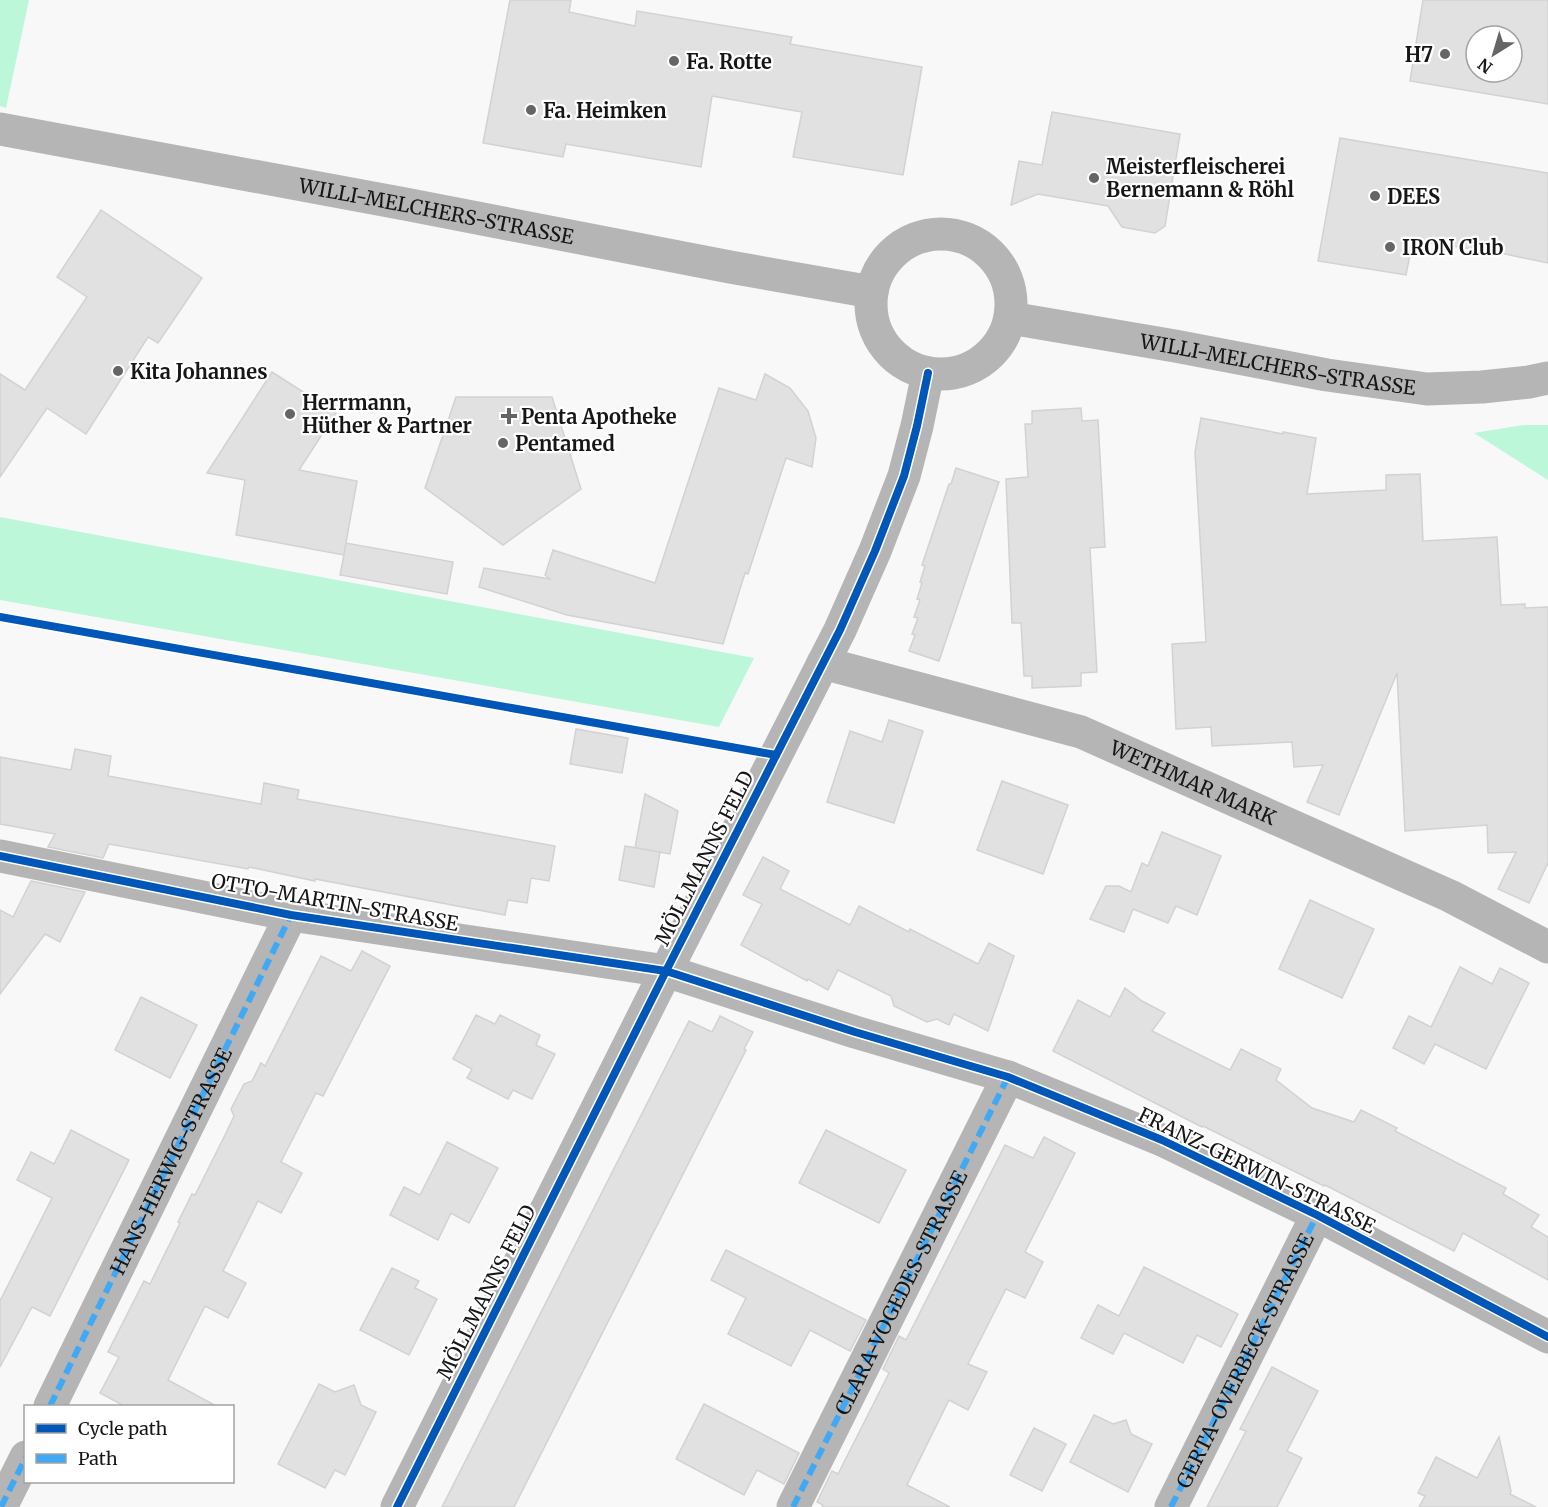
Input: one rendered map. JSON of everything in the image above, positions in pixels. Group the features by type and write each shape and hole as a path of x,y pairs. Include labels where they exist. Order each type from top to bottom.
{"street":[{"name":"WILLI-MELCHERS-STRASSE","path":"0,129 872,292"},
{"path":"931,234 953,235 974,242 992,256 1004,274 1011,295 1010,318 1002,338 989,355 971,367 950,373 928,373 908,366 891,353 884,344 878,335 872,314 872,292 885,263 892,254 910,241 931,234"},
{"name":"WILLI-MELCHERS-STRASSE","path":"1010,318 1327,375 1427,389 1482,387 1548,378"},
{"name":"MÖLLMANNS FELD","path":"397,1507 840,630 875,551 904,476 928,373"},
{"name":"WETHMAR MARK","path":"823,663 1081,732 1450,896 1548,947"},
{"name":"OTTO-MARTIN-STRASSE","path":"0,856 291,915 666,971"},
{"name":"HANS-HERWIG-STRASSE","path":"51,1405 291,915"},
{"name":"FRANZ-GERWIN-STRASSE","path":"666,971 855,1032 1008,1077 1162,1140 1317,1215 1548,1337"},
{"name":"CLARA-VOGEDES-STRASSE","path":"793,1507 1008,1077"},
{"name":"GERTA-OVERBECK-STRASSE","path":"1171,1507 1317,1215"},
{"path":"1,1507 24,1461"}],"green space":[{"path":"0,0 29,0 6,108 0,106"},
{"path":"1523,425 1548,425 1548,480 1474,433"},
{"path":"0,517 754,658 719,727 0,600"}],"building":[{"path":"510,0 571,0 569,12 635,26 637,11 792,37 790,44 922,67 903,175 793,157 802,112 712,96 701,167 566,144 563,157 483,143"},
{"name":"H7","path":"1423,0 1548,0 1548,104 1410,81"},
{"name":"Meisterfleischerei Bernemann & Röhl","path":"1052,112 1180,134 1165,226 1155,233 1122,227 1108,206 1038,194 1011,205 1019,161 1042,165"},
{"path":"1340,138 1548,173 1548,263 1413,240 1406,275 1318,261"},
{"path":"101,210 202,278 158,343 148,337 86,434 47,408 0,477 0,374 25,390 87,297 57,277"},
{"path":"272,372 336,413 299,470 357,481 344,554 346,543 453,562 447,594 340,575 344,555 236,535 245,480 207,473"},
{"path":"765,374 790,388 808,411 816,438 812,467 786,458 748,574 745,573 723,644 567,615 479,587 484,568 550,579 545,575 553,550 655,583 719,388 756,400"},
{"name":"Pentamed","path":"456,397 552,397 581,489 503,545 425,488"},
{"path":"1081,408 1082,421 1098,420 1105,547 1090,548 1097,672 1081,673 1081,686 1032,688 1032,676 1024,676 1021,623 1012,623 1006,479 1028,477 1025,424 1032,424 1032,411"},
{"path":"1201,418 1316,438 1307,494 1386,490 1386,475 1420,474 1423,541 1497,537 1501,605 1525,604 1525,608 1548,607 1548,863 1529,903 1498,889 1516,852 1488,853 1487,825 1405,831 1397,673 1339,815 1307,802 1323,765 1294,767 1292,742 1212,746 1211,727 1176,729 1172,644 1206,642 1195,452"},
{"path":"956,468 999,482 939,661 909,651 918,618 914,617 920,600 917,599 925,566 922,565"},
{"path":"889,720 923,731 894,823 827,802 850,731 882,742"},
{"path":"576,729 628,738 622,773 570,764"},
{"path":"75,749 111,756 108,776 261,804 264,783 299,790 297,799 555,846 549,881 531,878 527,903 508,900 505,915 249,867 248,869 109,844 103,858 48,847 55,834 0,824 0,757 71,770"},
{"path":"1002,781 1068,805 1043,874 977,850"},
{"path":"645,794 678,811 670,854 635,848"},
{"path":"1162,832 1221,856 1197,915 1176,906 1168,923 1133,909 1124,932 1090,919 1106,886 1119,886 1131,892 1142,863 1148,866"},
{"path":"625,846 660,852 654,887 619,880"},
{"path":"763,857 789,871 780,889 850,925 859,906 978,964 989,943 1014,956 988,1031 954,1014 949,1025 937,1019 927,1022 894,1006 891,996 838,970 828,990 741,945 762,904 743,895"},
{"path":"31,881 85,892 60,942 45,934 0,994 0,910 13,917"},
{"path":"1310,900 1374,929 1342,998 1279,969"},
{"path":"362,951 390,966 323,1096 316,1093 281,1162 302,1173 281,1213 258,1201 223,1271 246,1283 228,1318 205,1306 168,1380 214,1405 122,1405 100,1393 119,1357 108,1352 144,1281 150,1284 192,1194 195,1195 234,1116 231,1109 244,1084 252,1081 261,1063 265,1066 321,956 351,971"},
{"path":"1460,967 1492,984 1500,968 1529,983 1486,1069 1435,1044 1424,1064 1393,1048 1409,1016 1431,1027"},
{"path":"1125,988 1142,1001 1165,1013 1152,1031 1230,1070 1241,1049 1281,1069 1276,1080 1312,1108 1354,1122 1361,1110 1397,1128 1395,1131 1506,1188 1503,1194 1539,1215 1531,1227 1548,1237 1548,1280 1463,1233 1454,1251 1053,1051 1078,1000 1110,1017"},
{"path":"141,997 197,1025 170,1078 115,1050"},
{"path":"476,1015 495,1024 500,1015 540,1035 536,1045 555,1054 532,1099 513,1090 508,1099 467,1078 472,1069 453,1059"},
{"path":"720,1016 753,1032 744,1049 746,1050 514,1507 442,1507 689,1021 712,1032"},
{"path":"71,1130 129,1160 50,1316 32,1307 0,1367 0,1301 52,1198 17,1180 31,1152 54,1164"},
{"path":"826,1130 906,1170 879,1223 799,1183"},
{"path":"1044,1137 1075,1153 1025,1252 1043,1262 1025,1298 1006,1289 968,1364 987,1372 968,1410 949,1400 907,1485 950,1507 822,1507 823,1505 817,1502 832,1471 838,1474 889,1373 883,1369 899,1336 906,1340 1005,1145 1033,1158"},
{"path":"447,1142 498,1168 469,1223 451,1213 438,1240 390,1215 404,1187 420,1195"},
{"path":"726,1250 866,1320 850,1351 810,1330 791,1366 728,1334 746,1298 711,1280"},
{"path":"1144,1267 1238,1314 1221,1347 1197,1335 1183,1363 1124,1333 1113,1354 1081,1338 1098,1305 1119,1316"},
{"path":"392,1268 419,1281 415,1288 437,1299 409,1355 360,1330"},
{"path":"1272,1367 1318,1391 1287,1451 1302,1458 1277,1507 1207,1507 1246,1431 1240,1429"},
{"path":"319,1384 335,1392 354,1385 361,1405 376,1412 345,1475 335,1470 325,1488 278,1464"},
{"path":"704,1404 799,1453 784,1484 757,1470 744,1495 676,1459"},
{"path":"1094,1415 1113,1424 1126,1420 1131,1434 1152,1444 1128,1492 1070,1462"},
{"path":"1034,1428 1066,1444 1042,1491 1010,1475"},
{"path":"1499,1437 1510,1494 1536,1507 1419,1507 1425,1496 1418,1493 1436,1457 1477,1478"}],"marked path":[{"path":"50,1405 291,915"},
{"path":"793,1507 1008,1077"},
{"path":"1171,1507 1317,1215"},
{"path":"1,1507 24,1461"}],"cycle path":[{"path":"397,1507 840,630 875,551 904,476 928,373"},
{"path":"0,617 776,755"},
{"path":"0,856 291,915 666,971 855,1032 1008,1077 1162,1140 1317,1215 1548,1337"}],"place":[{"name":"H7","path":"1445,54"},
{"name":"Fa. Rotte","path":"674,61"},
{"name":"Fa. Heimken","path":"531,110"},
{"name":"Meisterfleischerei Bernemann & Röhl","path":"1094,178"},
{"name":"DEES","path":"1375,196"},
{"name":"IRON Club","path":"1390,247"},
{"name":"Kita Johannes","path":"118,371"},
{"name":"Herrmann, Hüther & Partner","path":"290,414"},
{"name":"Penta Apotheke","path":"509,416"},
{"name":"Pentamed","path":"503,443"}]}
